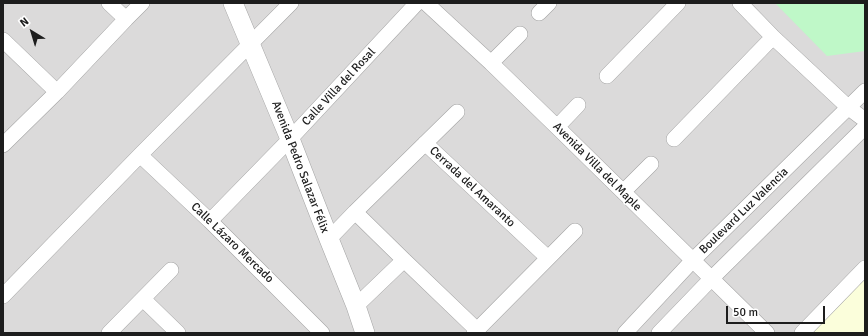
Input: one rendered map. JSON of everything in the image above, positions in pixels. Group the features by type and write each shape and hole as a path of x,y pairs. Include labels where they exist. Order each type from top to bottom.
{"street":[{"path":"109,3 126,19"},
{"path":"3,145 57,92 142,3"},
{"name":"Avenida Pedro Salazar Félix","path":"233,3 290,139 366,333"},
{"path":"3,296 291,3"},
{"name":"Calle Villa del Rosal","path":"210,221 290,139 417,3"},
{"name":"Avenida Villa del Maple","path":"426,3 557,127 766,333"},
{"path":"607,76 678,3"},
{"path":"746,5 774,37 849,108 865,120"},
{"path":"491,63 520,34"},
{"path":"674,139 774,37"},
{"path":"3,40 57,92"},
{"name":"Boulevard Luz Valencia","path":"625,333 693,260 865,91"},
{"path":"557,127 578,105"},
{"path":"425,144 457,112"},
{"name":"Boulevard Luz Valencia","path":"659,333 711,279 865,126"},
{"name":"Cerrada del Amaranto","path":"328,239 425,144 548,258"},
{"name":"Calle Lázaro Mercado","path":"140,155 210,221 322,333"},
{"path":"623,192 651,164"},
{"path":"355,212 476,331 575,231"},
{"path":"356,306 404,260"},
{"path":"802,333 865,268"},
{"path":"109,333 171,270"},
{"path":"143,299 178,333"}],"shaded area":[{"path":"3,3 865,3 865,333 3,333"},
{"path":"865,279 865,333 812,333"}],"green space":[{"path":"865,3 865,51 827,56 776,4"}]}
